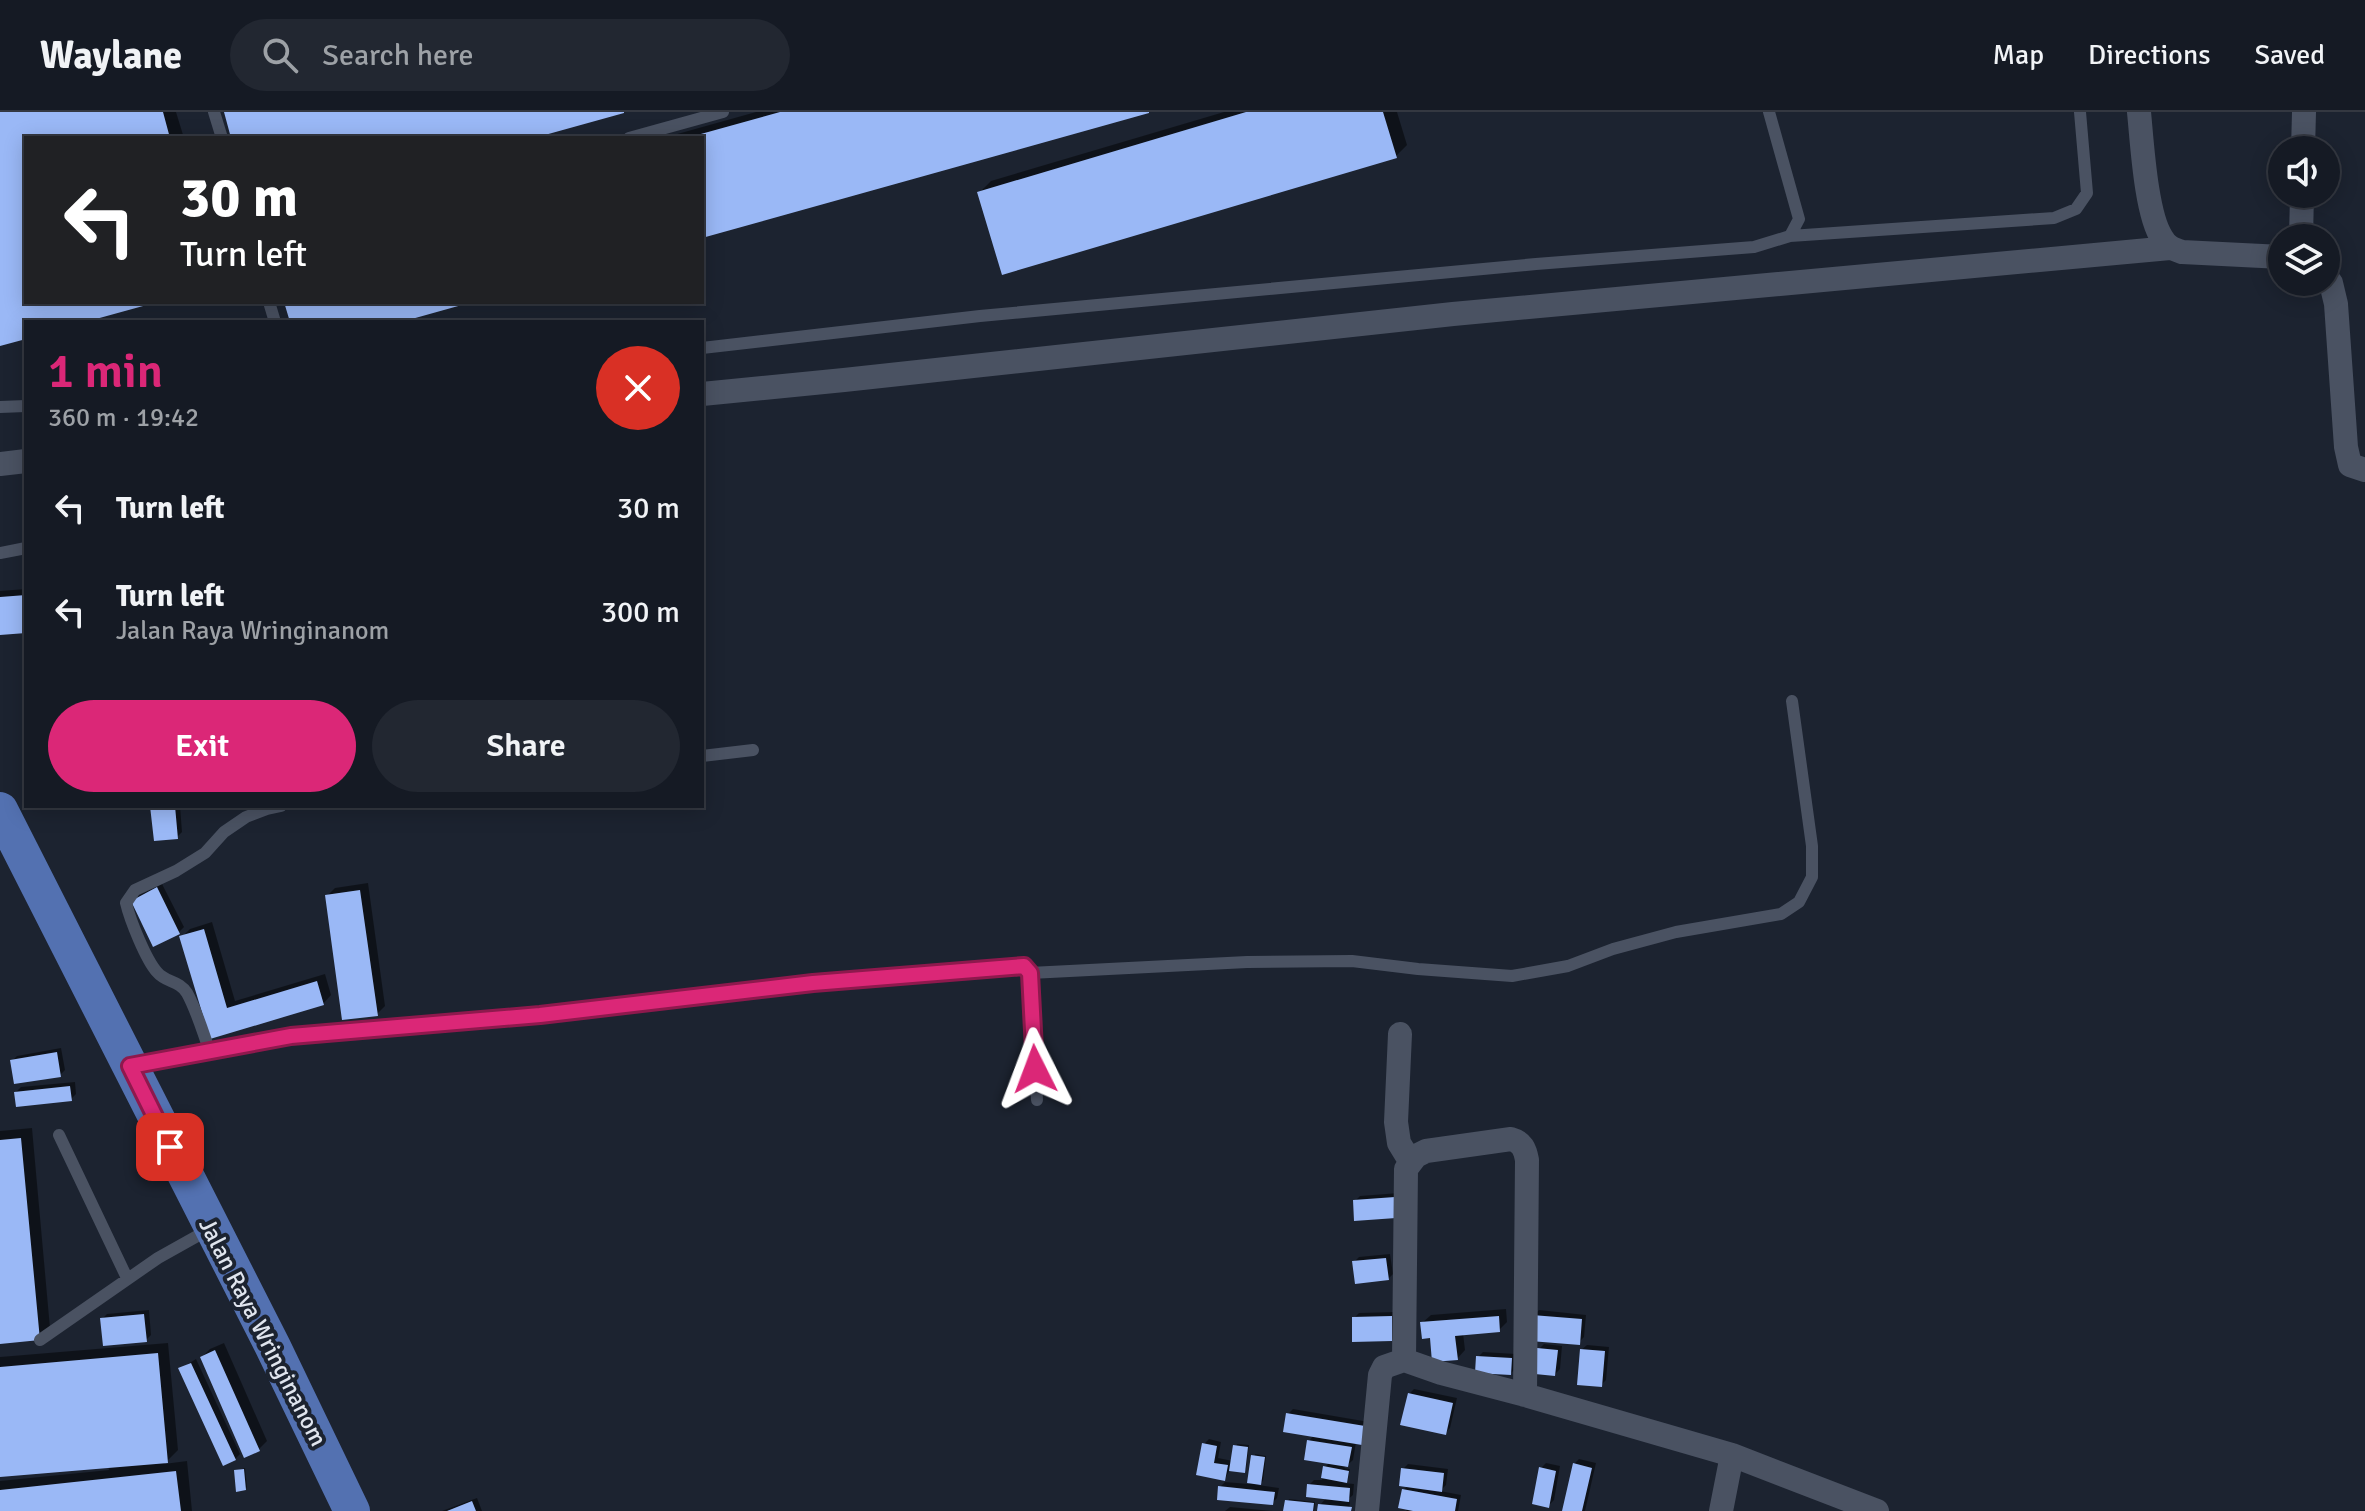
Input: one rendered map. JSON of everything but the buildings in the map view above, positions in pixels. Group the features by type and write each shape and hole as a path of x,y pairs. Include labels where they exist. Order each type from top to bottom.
{"main road":[{"name":"Jalan Raya Wringinanom","path":"0,810 13,846 130,1066 203,1233 273,1347 352,1511"}],"street":[{"path":"2139,112 2149,201 2160,236 2170,248"},
{"path":"2303,136 2304,112"},
{"path":"704,394 1453,314 2170,248 2182,252 2268,256"},
{"path":"2334,296 2346,447 2350,465 2365,470"},
{"path":"0,464 24,461"},
{"path":"1400,1034 1396,1122 1399,1143 1410,1161"},
{"path":"1404,1360 1406,1169 1410,1161 1426,1151 1511,1139 1522,1144 1525,1151 1525,1395"},
{"path":"1367,1511 1380,1375 1384,1367 1404,1360 1732,1455 1877,1511"},
{"path":"1721,1511 1732,1455"}],"lane":[{"path":"214,112 221,136"},
{"path":"636,136 723,112"},
{"path":"1769,112 1799,219 1790,236"},
{"path":"704,348 980,316 1536,264 1754,247 1790,236 2054,218 2076,209 2087,193 2080,112"},
{"path":"0,407 24,406"},
{"path":"0,553 24,548"},
{"path":"1030,973 1247,962 1352,961 1512,976 1568,966 1613,949 1676,932 1781,914 1805,895 1812,877 1812,846 1792,701"},
{"path":"704,756 753,750"},
{"path":"210,1052 186,991 176,981 164,979 155,971 126,903 135,890 205,853 224,832 246,817 272,808"},
{"path":"130,1066 291,1036 540,1015 813,983 1024,966 1030,973 1037,1100"},
{"path":"59,1135 127,1278"},
{"path":"40,1340 127,1278 203,1233"}],"route":[{"path":"170,1147 130,1066 291,1036 540,1015 813,983 1024,966 1030,973 1035,1069"}]}
